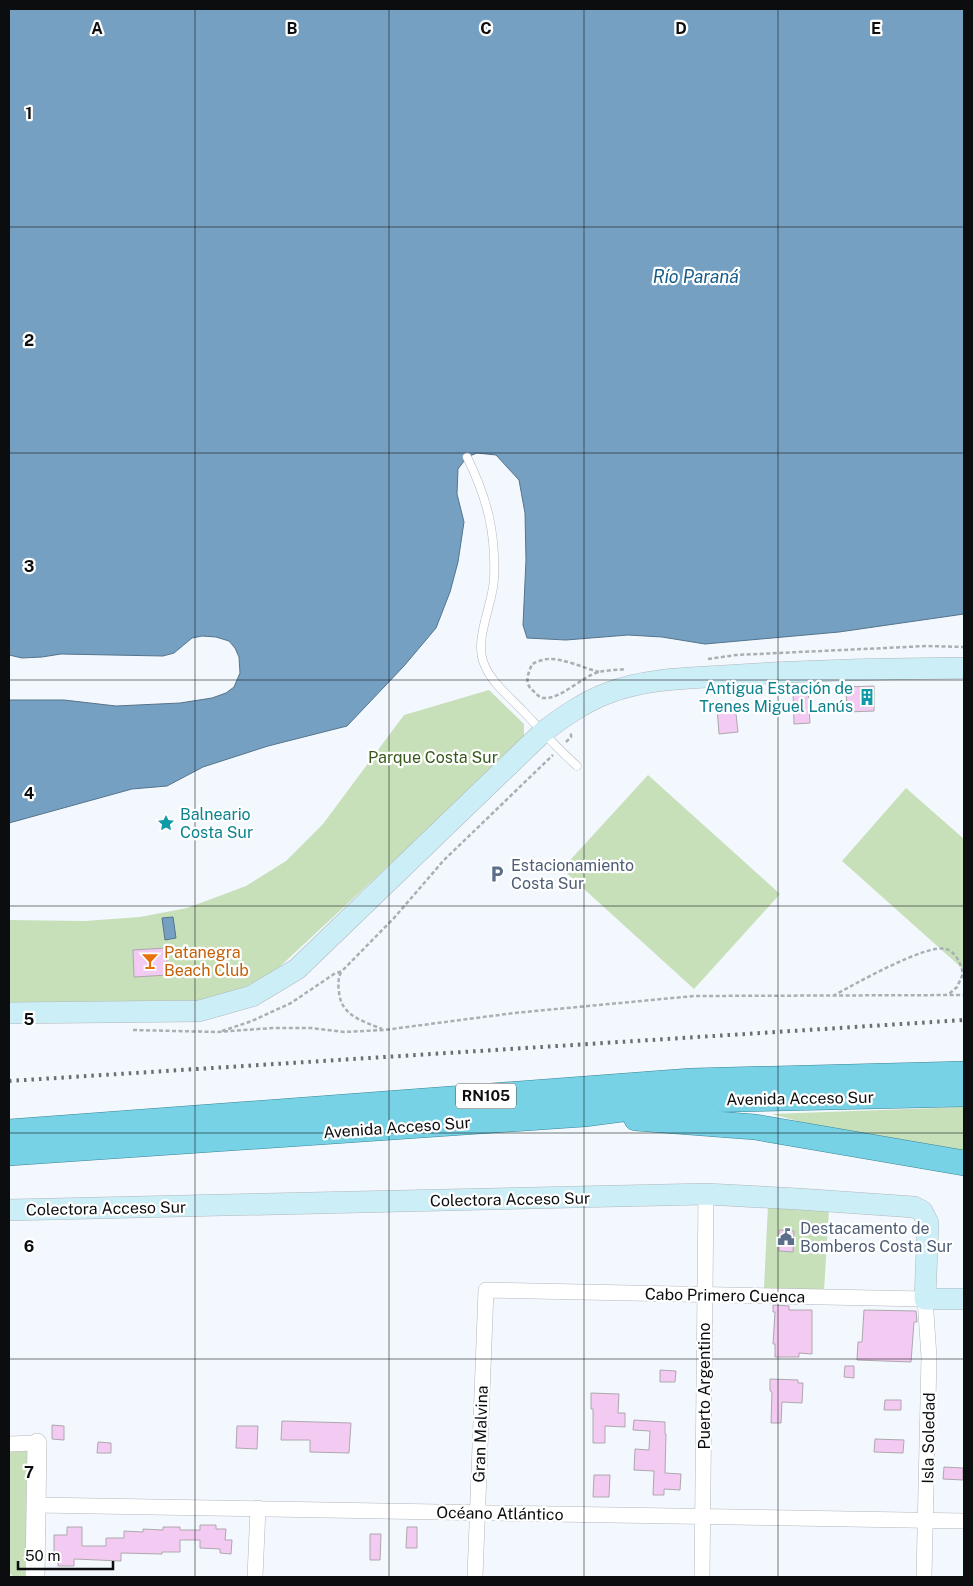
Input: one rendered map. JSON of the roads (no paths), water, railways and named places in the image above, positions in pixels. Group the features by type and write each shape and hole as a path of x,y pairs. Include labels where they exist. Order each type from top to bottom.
{"highway":[{"name":"Avenida Acceso Sur","path":"9,1132 691,1081 964,1074"},
{"name":"Avenida Acceso Sur","path":"9,1153 584,1114 691,1100 964,1094"},
{"path":"584,1114 755,1127 964,1163"}],"main road":[{"path":"9,1013 199,1011 252,996 297,970 543,732 567,714 608,693 644,684 678,679 837,669 964,668"},
{"name":"Colectora Acceso Sur","path":"9,1210 706,1194 799,1198 914,1207 922,1211 928,1223 925,1298"},
{"name":"Cabo Primero Cuenca","path":"925,1298 964,1299"}],"street":[{"name":"Puerto Argentino","path":"702,1577 706,1194"},
{"name":"Cabo Primero Cuenca","path":"486,1290 925,1298"},
{"name":"Gran Malvina","path":"475,1577 486,1290"},
{"name":"Isla Soledad","path":"924,1577 930,1357 925,1298"},
{"path":"9,1444 37,1443 35,1577"},
{"name":"Océano Atlántico","path":"36,1504 964,1520"},
{"path":"256,1577 258,1508"}],"lane":[{"path":"467,457 480,485 490,516 494,579 482,637 482,659 491,678 559,750 577,766"}],"water":[{"name":"Río Paraná","path":"9,9 964,9 964,614 839,632 705,644 662,637 628,635 566,640 527,638 523,625 526,560 525,513 519,480 496,455 477,453 467,457 458,469 457,494 464,522 458,562 450,592 436,628 404,666 347,726 268,746 203,767 167,786 132,789 9,823 9,700 64,700 116,706 180,703 212,698 226,693 234,687 240,673 239,657 235,648 229,641 216,637 202,636 192,638 174,653 163,656 61,654 22,658 9,655"},
{"path":"173,917 176,938 165,940 162,918"}],"railway":[{"path":"9,1081 964,1020"}],"place":[{"name":"Antigua Estación de Trenes Miguel Lanús","path":"867,697"},
{"name":"Balneario Costa Sur","path":"166,823"},
{"name":"Estacionamiento Costa Sur","path":"497,874"},
{"name":"Patanegra Beach Club","path":"150,961"},
{"name":"Destacamento de Bomberos Costa Sur","path":"786,1237"}],"park label":[{"name":"Parque Costa Sur","path":"433,757"}]}
